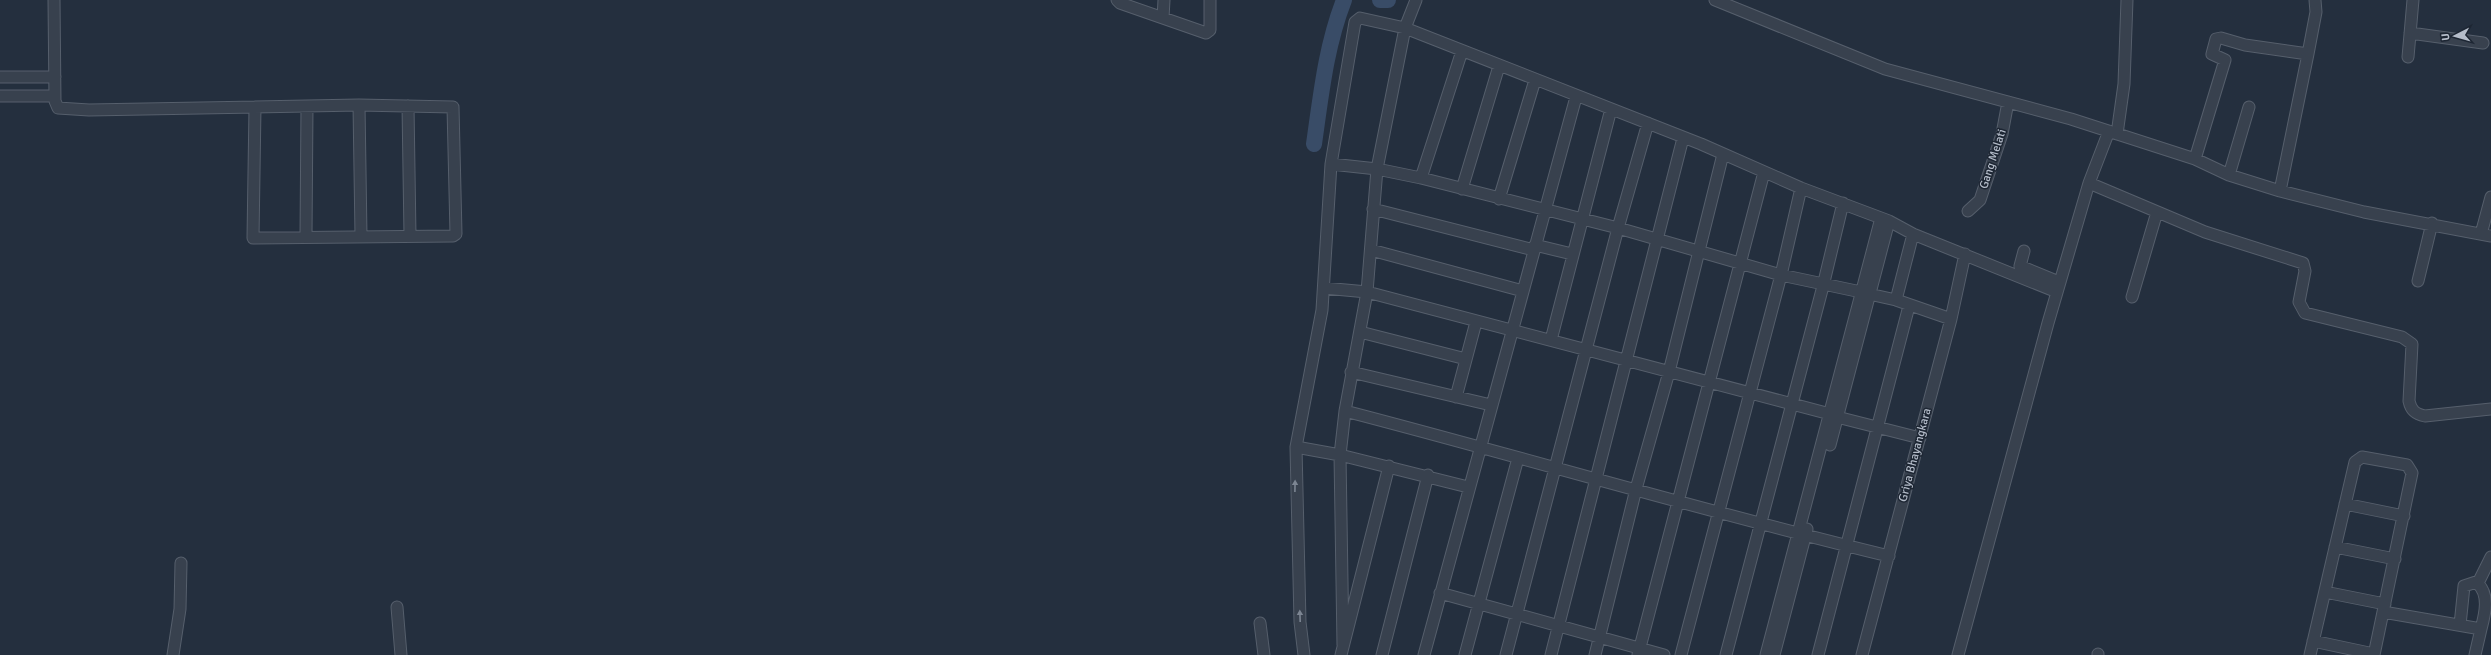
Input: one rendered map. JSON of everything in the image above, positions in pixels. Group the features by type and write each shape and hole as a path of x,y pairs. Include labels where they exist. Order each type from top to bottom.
{"street":[{"path":"54,0 55,96 56,106 58,108 89,110 358,105 450,107 453,109 456,234 453,236 306,236 253,238 255,107"},
{"path":"1117,0 1120,3 1208,32 1210,30 1210,0"},
{"path":"1164,0 1164,18"},
{"path":"1342,650 1340,455 1345,411 1367,292 1377,168 1405,28 1416,0"},
{"path":"1715,0 1885,69 2113,132 2195,159 2229,175 2280,191 2364,212 2432,223 2486,235 2491,197"},
{"path":"1958,655 2058,287 2089,183 2113,132 2124,84 2127,0"},
{"path":"2280,191 2316,12 2315,0"},
{"path":"2408,57 2413,0"},
{"path":"1304,655 1300,622 1296,447 1324,288 1331,164 1357,19 1362,18 1405,28 1648,123 1801,188 1885,220 1913,234 2058,287"},
{"path":"2410,33 2483,43"},
{"path":"2195,159 2225,60 2212,54 2216,39 2221,38 2245,45 2308,54"},
{"path":"1421,178 1462,51"},
{"path":"1462,189 1499,66"},
{"path":"0,77 55,77"},
{"path":"1499,199 1535,80"},
{"path":"0,96 55,96"},
{"path":"1424,655 1479,446 1576,96"},
{"name":"Gang Melati","path":"1968,211 1980,200 2002,134 2008,102"},
{"path":"358,105 361,236"},
{"path":"408,106 410,236"},
{"path":"306,236 307,107"},
{"path":"2229,175 2249,107"},
{"path":"1551,340 1572,254 1611,109"},
{"path":"1506,655 1554,467 1587,349 1618,228 1648,123"},
{"path":"1551,655 1684,138"},
{"path":"1595,655 1636,489 1669,372 1700,251 1723,154"},
{"path":"1331,164 1377,168 1421,178 1618,228 1781,275 1824,286 1896,300 1909,306 1951,319"},
{"path":"1639,652 1677,500 1764,172"},
{"path":"2089,183 2231,242 2303,263 2305,271 2299,302 2305,313 2409,340 2412,348 2409,401 2410,407 2418,415 2425,416 2491,409"},
{"path":"1681,655 1781,275 1801,188"},
{"path":"1726,655 1791,404 1824,286 1843,203"},
{"path":"1373,209 1534,248 1572,254"},
{"path":"2132,297 2157,212"},
{"path":"1766,655 1801,535 1856,324 1885,220"},
{"path":"2418,281 2432,223"},
{"path":"1896,300 1913,234"},
{"path":"1371,250 1523,291"},
{"path":"2024,251 2020,266 2058,287"},
{"name":"Griya Bhayangkara","path":"1862,655 1951,319 1965,254"},
{"path":"1324,288 1367,292 1476,322 1627,359 1708,383 1920,438"},
{"path":"1818,655 1848,546 1909,306"},
{"path":"1456,397 1476,322"},
{"path":"1360,332 1466,359"},
{"path":"1352,372 1491,405"},
{"path":"1345,411 1479,446 1596,480 1677,500 1718,513 1889,556"},
{"path":"1296,447 1340,455 1428,475 1468,487"},
{"path":"2310,655 2313,641 2325,592 2355,462 2359,457 2407,465 2412,473 2374,654 2313,641"},
{"path":"1465,655 1518,458"},
{"path":"1342,650 1389,466"},
{"path":"1382,655 1428,475"},
{"path":"2345,504 2404,516"},
{"path":"1774,655 1801,535"},
{"path":"2335,547 2395,559"},
{"path":"2460,625 2464,586 2477,583 2491,558"},
{"path":"173,655 180,609 181,563"},
{"path":"2475,655 2481,629 2485,595 2482,587 2477,583"},
{"path":"2325,592 2384,608 2481,629"},
{"path":"1440,593 1600,638 1639,652 1664,655"},
{"path":"397,607 401,655"},
{"path":"1260,623 1264,655"}],"waterway":[{"path":"1314,144 1328,53 1344,0"},
{"path":"1380,0 1388,0"}]}
